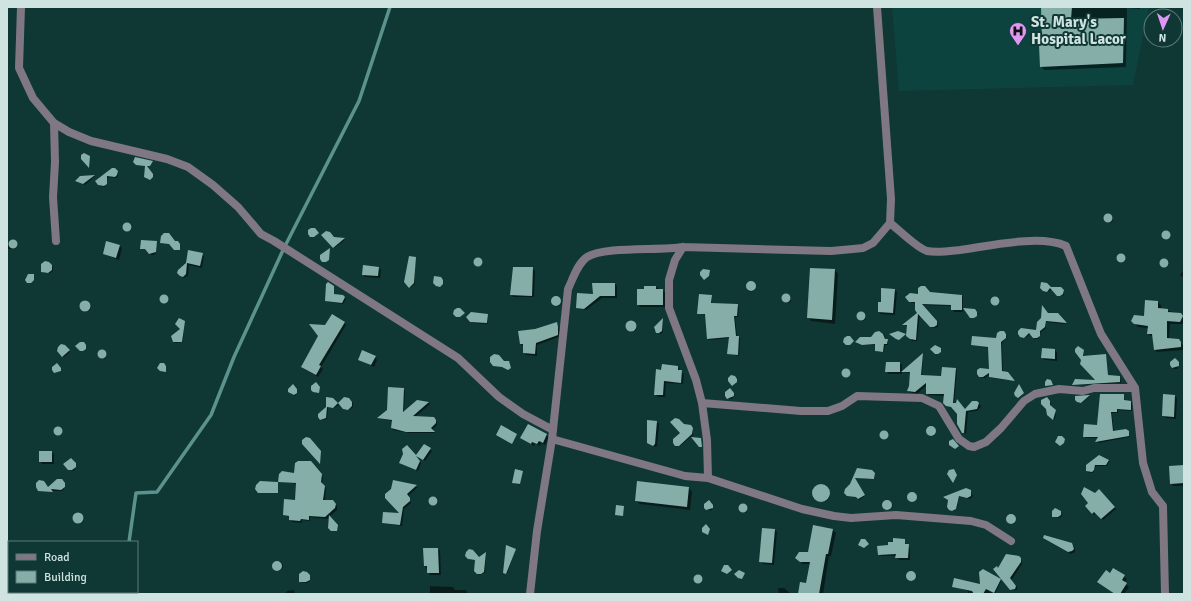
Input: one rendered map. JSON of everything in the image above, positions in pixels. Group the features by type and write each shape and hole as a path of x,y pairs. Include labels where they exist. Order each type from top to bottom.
{"street":[{"path":"20,7 19,68 33,98 54,123 69,132 91,141 167,159 188,167 218,189 238,207 261,234 458,358 499,397 522,414 553,430"},
{"path":"530,594 538,523 552,440 568,289 579,266 586,258 596,253 618,250 670,249 683,247 831,251 863,248 873,243 890,224 891,199 877,7"},
{"path":"54,123 55,162 53,197 56,241"},
{"path":"890,224 919,248 927,251 948,251 1037,240 1058,243 1066,246 1101,334 1135,388 1143,462 1152,492 1163,506 1165,594"},
{"path":"683,247 675,260 669,280 669,308 696,380 702,403 707,440 708,478"},
{"path":"702,403 821,411 842,406 857,396 922,398 939,406 959,439 974,447 986,442 1001,428 1024,402 1035,394 1059,389 1083,391 1094,388 1135,388"},
{"path":"552,440 685,476 708,478 802,509 851,518 896,515 972,522 986,525 1011,541"}],"shaded area":[{"name":"St. Mary's Hospital Lacor","path":"892,7 1149,7 1143,8 1143,36 1133,85 899,91"}],"building":[{"path":"1041,7 1072,7 1071,19 1124,18 1123,63 1040,67 1039,45 1042,45"},
{"path":"84,153 90,156 89,168 81,159 81,155"},
{"path":"135,157 153,161 150,166 147,166 153,174 153,177 150,180 144,177 145,166 136,165 133,162"},
{"path":"112,168 115,168 118,171 117,175 115,177 107,176 107,184 104,186 98,185 95,181"},
{"path":"95,175 83,184 75,181 80,176"},
{"path":"1108,213 1113,218 1108,223 1103,218"},
{"path":"125,223 129,223 131,227 129,231 125,231 123,229 123,225"},
{"path":"315,228 319,233 314,237 310,237 308,234 308,230"},
{"path":"1166,230 1171,235 1166,240 1161,235"},
{"path":"326,231 330,232 334,237 345,238 333,248 321,235"},
{"path":"164,233 169,233 175,241 178,241 180,244 180,250 174,250 169,244 160,243 161,236"},
{"path":"13,239 18,244 13,249 8,244"},
{"path":"141,240 157,241 156,252 149,254 145,249 140,249"},
{"path":"106,241 120,245 116,258 103,254"},
{"path":"330,248 329,260 322,262 320,255"},
{"path":"188,250 203,253 200,266 187,263 186,274 183,277 177,273 178,270 186,263"},
{"path":"1121,253 1126,258 1121,263 1116,258"},
{"path":"409,256 416,257 414,283 409,288 404,282"},
{"path":"476,258 480,258 482,262 480,266 476,266 474,264 474,260"},
{"path":"1164,258 1169,263 1164,268 1159,263"},
{"path":"45,261 52,265 52,270 48,273 41,272 41,264"},
{"path":"363,265 379,267 378,276 362,275"},
{"path":"513,267 533,267 532,296 510,295"},
{"path":"810,268 835,269 832,320 807,318"},
{"path":"703,269 710,270 709,276 704,280 700,275 700,272"},
{"path":"28,274 34,274 34,280 31,283 27,283 25,280"},
{"path":"434,276 441,277 443,280 443,284 440,287 433,283"},
{"path":"749,281 753,281 755,282 755,290 749,291 746,288 746,284"},
{"path":"328,282 334,286 334,294 343,295 345,297 342,303 325,301 326,284"},
{"path":"1041,282 1047,283 1051,287 1061,287 1064,290 1063,294 1057,296 1050,288 1047,292 1043,291 1040,288"},
{"path":"592,283 615,283 615,296 600,296 584,309 576,308 577,293 593,294"},
{"path":"644,286 656,286 656,289 663,289 663,305 637,305 637,289 644,289"},
{"path":"925,286 930,292 962,295 962,310 951,310 951,305 922,304 937,321 937,325 930,327 918,314 916,340 910,339 906,336 907,325 902,325 917,313 915,310 915,302 909,302 905,297 910,293 918,294 918,288"},
{"path":"881,288 895,289 893,313 878,312 878,302 881,302"},
{"path":"786,293 791,298 786,303 781,298"},
{"path":"164,294 169,299 164,304 159,299"},
{"path":"699,294 712,295 711,303 738,304 737,316 734,316 736,336 739,336 738,355 727,354 729,337 707,339 705,314 697,314"},
{"path":"554,296 558,296 560,297 560,305 554,306 551,303 551,299"},
{"path":"995,296 1000,301 995,306 990,301"},
{"path":"1145,300 1158,301 1158,308 1168,309 1168,312 1181,313 1183,316 1180,322 1167,321 1167,338 1179,339 1181,342 1181,347 1154,350 1152,334 1147,334 1148,326 1134,324 1131,321 1134,315 1144,316"},
{"path":"83,301 87,301 89,302 89,310 83,311 80,308 80,304"},
{"path":"1042,305 1048,313 1058,313 1067,323 1046,321 1045,327 1040,331 1040,336 1037,338 1033,338 1029,333 1024,338 1020,337 1018,331 1021,328 1036,330 1037,322 1041,318"},
{"path":"460,308 465,313 460,317 456,317 453,314 454,310"},
{"path":"963,308 975,309 977,316 970,318"},
{"path":"861,311 866,316 861,321 856,316"},
{"path":"471,312 488,314 487,323 470,322 466,317"},
{"path":"332,314 345,322 319,365 321,366 316,375 301,367 318,336 309,324 325,325"},
{"path":"179,318 185,321 182,342 173,342 171,336 180,329 175,324"},
{"path":"663,318 662,331 656,333 654,327"},
{"path":"629,321 633,321 635,322 635,330 629,331 626,328 626,324"},
{"path":"557,322 558,335 536,343 535,354 523,353 523,344 520,344 518,331 535,329"},
{"path":"879,331 883,334 885,339 888,339 887,344 884,344 883,352 875,351 875,344 862,345 855,342 860,337 871,337 875,332"},
{"path":"898,331 906,334 899,340 889,334"},
{"path":"1004,331 1006,334 1006,338 1001,342 1002,371 1008,372 1015,381 989,377 989,373 983,377 979,377 977,374 977,370 980,368 989,369 988,347 971,345 972,336 996,338 997,333"},
{"path":"850,336 854,341 850,345 846,345 843,342 844,338"},
{"path":"80,342 84,342 86,345 86,349 83,351 80,351 75,346"},
{"path":"61,344 65,345 70,350 62,357 57,351"},
{"path":"935,345 941,348 941,352 938,354 935,354 930,349"},
{"path":"1078,346 1084,350 1083,356 1106,354 1108,375 1120,376 1120,382 1072,385 1075,379 1095,380 1080,364 1081,360 1075,352 1075,349"},
{"path":"1042,348 1055,349 1055,359 1041,358"},
{"path":"100,350 104,350 106,354 104,358 100,358 98,356 98,352"},
{"path":"362,350 376,356 371,365 358,360"},
{"path":"923,353 921,375 941,376 942,367 956,368 953,403 956,403 957,399 965,409 972,401 977,401 979,403 977,409 966,411 964,433 962,433 957,424 957,414 951,407 946,406 943,403 944,394 926,394 926,383 915,392 907,391 910,372 901,372"},
{"path":"494,354 499,355 504,361 509,361 511,368 508,370 502,367 493,366 490,362 490,357"},
{"path":"1175,358 1179,362 1179,366 1172,368 1170,362"},
{"path":"886,362 900,362 900,372 885,372"},
{"path":"57,363 61,368 61,371 54,373 52,367"},
{"path":"160,363 164,363 166,366 166,372 160,371 157,368"},
{"path":"662,364 678,366 678,370 682,370 681,383 664,381 663,395 654,395 656,369 661,370"},
{"path":"846,368 851,373 846,378 841,373"},
{"path":"731,375 735,376 737,379 737,382 732,386 728,381 728,378"},
{"path":"1047,379 1051,380 1053,385 1045,386"},
{"path":"316,382 320,387 319,393 311,390 311,386"},
{"path":"293,384 297,389 297,393 294,395 288,392 288,389"},
{"path":"1019,384 1024,393 1018,398 1014,393"},
{"path":"388,387 404,388 403,412 417,400 429,402 413,416 434,417 436,423 431,428 435,432 406,432 391,428 392,420 377,418 387,410"},
{"path":"730,388 734,393 734,396 727,399 725,392"},
{"path":"1100,394 1124,394 1124,400 1131,401 1131,410 1117,409 1117,412 1111,412 1113,431 1126,429 1129,431 1129,436 1095,442 1098,437 1083,437 1084,424 1097,425"},
{"path":"1163,394 1175,395 1174,417 1162,416"},
{"path":"1090,395 1081,403 1075,400 1075,396"},
{"path":"326,397 333,398 338,403 333,408 327,407 326,418 320,420 318,414 326,407"},
{"path":"344,397 349,398 352,402 352,406 348,410 343,409 338,403"},
{"path":"1047,397 1050,401 1050,405 1056,410 1053,420 1047,415 1046,409 1041,404 1041,400"},
{"path":"675,418 679,419 684,424 691,425 693,428 692,434 679,446 675,446 673,439 680,433 670,422"},
{"path":"647,420 657,421 655,444 653,446 647,443"},
{"path":"528,424 547,434 543,443 539,441 537,444 532,442 531,444 520,438"},
{"path":"501,425 517,434 512,444 496,435"},
{"path":"929,426 933,426 935,427 935,435 929,436 926,433 926,429"},
{"path":"56,427 60,427 62,431 60,435 56,435 54,433 54,429"},
{"path":"884,430 889,435 884,440 879,435"},
{"path":"1058,436 1062,436 1065,439 1064,443 1060,446 1055,442"},
{"path":"306,437 310,438 321,451 320,464 302,444 302,440"},
{"path":"691,437 701,438 702,447 699,447"},
{"path":"953,439 959,446 955,449 949,445 949,441"},
{"path":"424,444 431,448 423,460 416,456 420,461 416,470 399,463 403,454 402,449 407,445 416,455"},
{"path":"39,451 52,451 52,462 39,462"},
{"path":"1099,455 1109,460 1106,465 1095,465 1092,472 1086,471 1086,465"},
{"path":"71,458 76,463 76,467 72,470 68,470 63,464"},
{"path":"298,461 311,461 322,474 321,482 325,486 323,500 333,500 336,504 335,508 325,517 309,516 309,520 301,519 300,521 289,520 289,516 283,515 284,499 295,500 296,483 278,482 279,474 282,471 294,473 295,463"},
{"path":"1184,465 1184,483 1170,484 1169,466"},
{"path":"857,468 872,470 875,473 874,479 855,478 865,495 858,499 856,497 847,496 844,493"},
{"path":"515,469 523,471 520,484 512,483"},
{"path":"954,469 957,475 953,483 947,474 949,470"},
{"path":"57,479 62,479 65,483 65,487 61,490 51,489 53,492 38,491 36,487 36,483 39,480 44,481 48,487"},
{"path":"393,480 417,485 407,494 410,501 403,507 400,525 382,523 383,512 399,513 385,498 385,494 391,489"},
{"path":"260,481 278,482 278,493 258,493 255,489 256,485"},
{"path":"637,481 689,487 687,507 635,501"},
{"path":"821,484 827,487 830,493 827,499 821,502 815,499 812,493 815,487"},
{"path":"1084,487 1095,493 1099,489 1115,507 1101,519 1094,512 1092,514 1085,506 1088,503 1081,494"},
{"path":"966,488 971,490 971,496 967,498 959,496 956,509 952,511 949,510 947,507 948,500 943,497"},
{"path":"910,492 914,492 916,493 916,501 910,502 907,499 907,495"},
{"path":"433,496 438,501 433,506 428,501"},
{"path":"709,500 713,505 713,508 706,510 704,508 704,504"},
{"path":"885,500 889,500 891,501 891,509 885,510 882,507 882,503"},
{"path":"741,504 745,504 747,508 745,512 741,512 739,510 739,506"},
{"path":"616,505 624,506 623,516 615,515"},
{"path":"1055,508 1061,511 1061,515 1058,517 1052,517 1052,511"},
{"path":"76,513 80,513 82,514 82,522 76,523 73,520 73,516"},
{"path":"1009,514 1013,514 1015,515 1015,523 1009,524 1006,521 1006,517"},
{"path":"329,515 338,525 337,531 331,531 328,528"},
{"path":"706,524 710,529 708,535 702,532 702,528"},
{"path":"813,525 833,529 828,554 826,554 819,594 798,594 800,582 806,583 810,562 800,562 795,558 799,552 808,552"},
{"path":"762,528 775,529 772,563 759,562"},
{"path":"1044,535 1072,543 1074,549 1068,552 1043,538"},
{"path":"893,538 905,539 905,544 909,544 908,558 895,558 896,554 878,555 877,546 888,545 888,542 893,542"},
{"path":"861,539 865,539 869,544 864,548 858,545"},
{"path":"506,545 516,549 506,574 503,573"},
{"path":"423,548 438,548 439,573 427,573 427,566 424,566"},
{"path":"469,549 473,550 479,557 486,552 484,572 481,574 477,574 474,571 475,560 468,559 465,556"},
{"path":"1006,554 1019,556 1021,558 1021,562 1010,578 1016,586 1015,589 1010,590 993,569 997,566 998,568"},
{"path":"275,561 279,561 281,562 281,570 275,571 272,568 272,564"},
{"path":"724,565 728,565 732,570 727,574 721,571"},
{"path":"1113,568 1125,575 1122,580 1127,583 1120,594 1115,594 1097,582 1106,570 1110,573"},
{"path":"983,569 1001,579 994,593 986,589 983,594 974,594 972,591 952,587 954,578 980,584 979,572"},
{"path":"739,570 745,573 742,579 738,578 734,574"},
{"path":"303,571 310,575 310,580 306,582 299,582 299,574"},
{"path":"909,571 913,571 915,572 915,580 909,581 906,578 906,574"},
{"path":"696,575 700,575 702,579 700,583 696,583 694,581 694,577"}],"waterway":[{"path":"129,541 136,493 157,492 211,415 234,357 284,248 359,101 390,7"}],"place":[{"name":"St. Mary's Hospital Lacor","path":"1018,46"}]}
